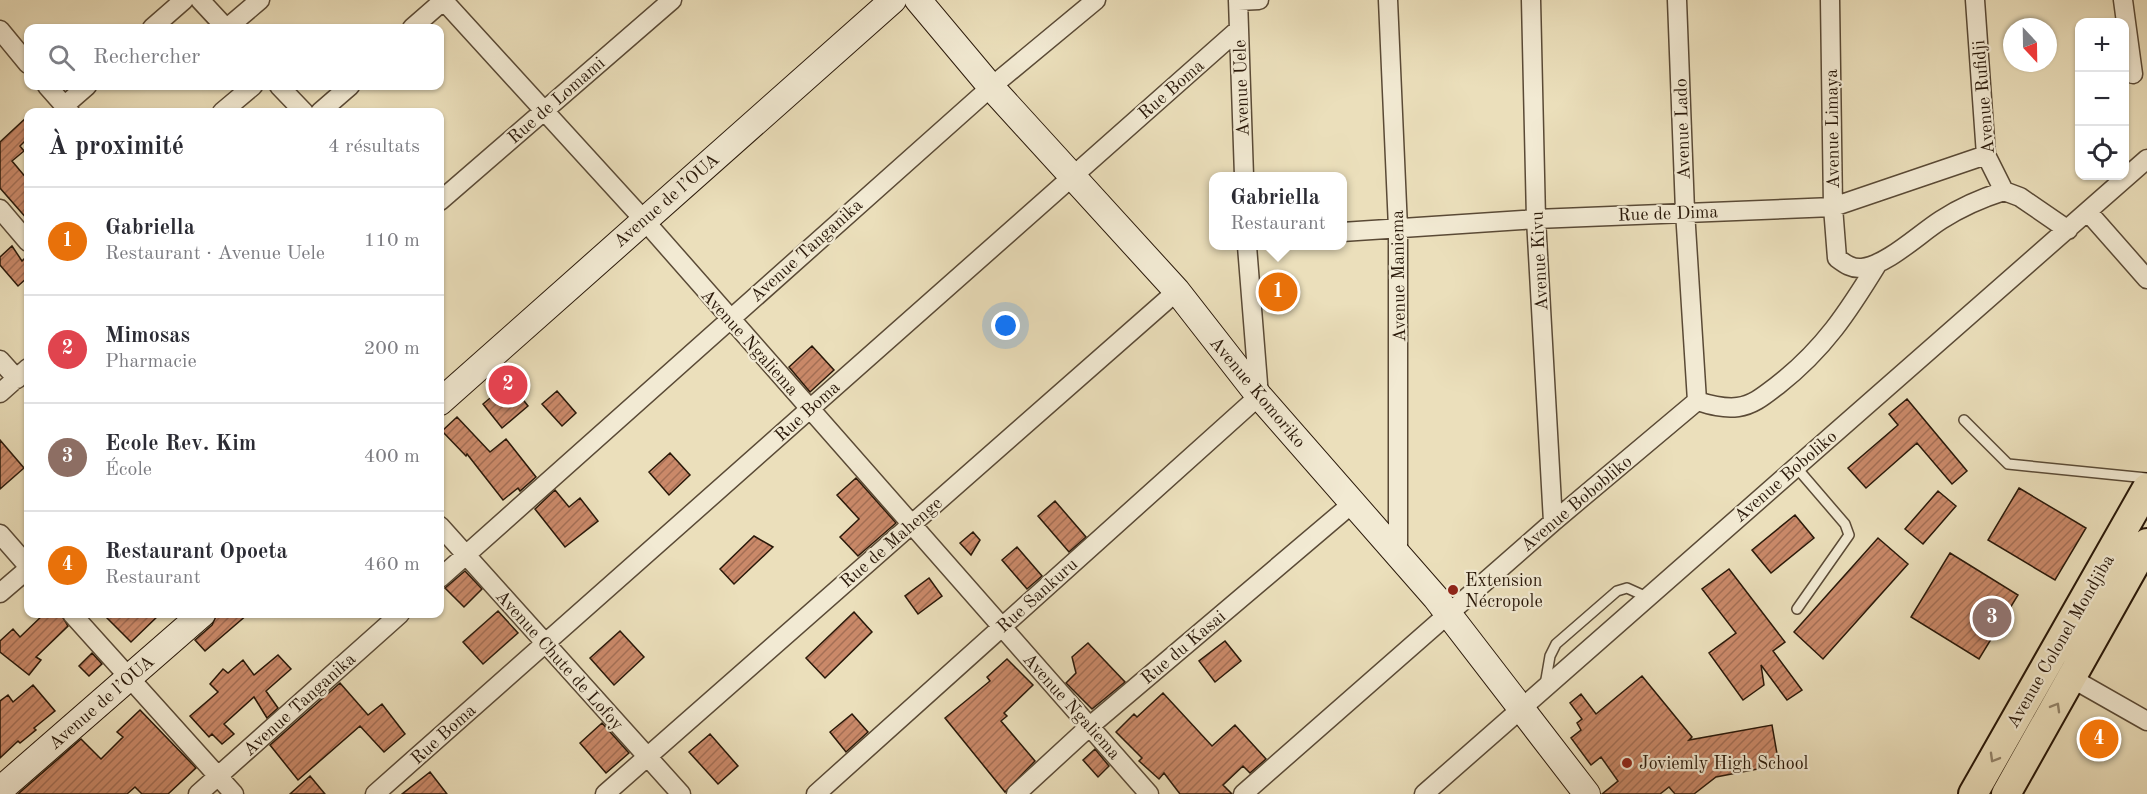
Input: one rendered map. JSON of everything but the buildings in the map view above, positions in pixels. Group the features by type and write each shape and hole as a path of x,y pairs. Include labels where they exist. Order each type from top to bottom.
{"main road":[{"name":"Avenue Colonel Mondjiba","path":"1973,794 2147,488"},
{"name":"Avenue Colonel Mondjiba","path":"2007,794 2147,543"}],"street":[{"path":"157,24 184,0"},
{"path":"200,0 223,24"},
{"path":"232,24 260,0"},
{"path":"416,24 443,0"},
{"name":"Avenue Ngaliema","path":"443,0 644,220 1149,794"},
{"name":"Rue de Lomami","path":"444,198 672,0"},
{"name":"Avenue de l’OUA","path":"444,398 893,0"},
{"name":"Avenue Komoriko","path":"918,0 991,87 1177,291 1259,396 1398,553 1448,613 1587,794"},
{"name":"Avenue Tanganika","path":"444,574 991,87 1096,0"},
{"path":"1238,1 1259,0"},
{"name":"Avenue Maniema","path":"1388,0 1398,228 1398,553"},
{"name":"Avenue Kivu","path":"1531,0 1536,219 1553,522"},
{"name":"Avenue Lado","path":"1677,0 1684,211 1697,401"},
{"name":"Avenue Limaya","path":"1830,0 1833,207 1837,258 1850,267 1861,268 1878,263"},
{"name":"Avenue Rufidji","path":"1975,0 1986,155 2004,191"},
{"path":"2123,0 2133,74 2147,61"},
{"name":"Avenue Uele","path":"1238,1 1244,172"},
{"name":"Rue Boma","path":"375,794 1239,29"},
{"path":"0,30 24,59"},
{"path":"50,90 66,108"},
{"path":"68,108 84,90"},
{"path":"227,108 248,90"},
{"path":"283,90 299,108"},
{"path":"325,108 345,90"},
{"name":"Rue de Dima","path":"1347,232 1684,211 1833,207 1986,155"},
{"name":"Avenue Boboliko","path":"1424,794 1545,685 2147,159"},
{"path":"1697,401 1718,407 1738,407 1756,401 1824,345 1878,263 1942,219 1978,199 2004,191 2020,197 2068,230"},
{"path":"0,209 24,237"},
{"path":"2088,212 2147,279"},
{"path":"1247,250 1259,396"},
{"name":"Rue de Mahenge","path":"605,794 1177,291"},
{"path":"0,360 23,373 0,393"},
{"name":"Rue Sankuru","path":"816,794 1259,396"},
{"name":"Avenue Bobobliko","path":"1243,794 1553,522 1697,401"},
{"name":"Rue du Kasai","path":"1016,794 1090,726 1353,503"},
{"name":"Avenue Chute de Lofoy","path":"444,531 681,794"},
{"path":"0,534 24,563"},
{"path":"0,593 24,572"},
{"path":"76,618 234,794"},
{"name":"Avenue de l’OUA","path":"0,790 197,618"},
{"name":"Avenue Tanganika","path":"198,794 396,618"},
{"path":"2073,679 2147,722"}],"lane":[{"path":"1964,420 2008,464 2147,478"},
{"path":"1796,467 1845,524 1849,535 1797,609"}],"place":[{"name":"Gabriella","path":"1278,292"},
{"name":"Mimosas","path":"508,385"},
{"name":"Extension Nécropole","path":"1453,590"},
{"name":"Ecole Rev. Kim","path":"1992,618"},
{"name":"Restaurant Opoeta","path":"2099,739"},
{"name":"Joviemly High School","path":"1627,763"}]}
